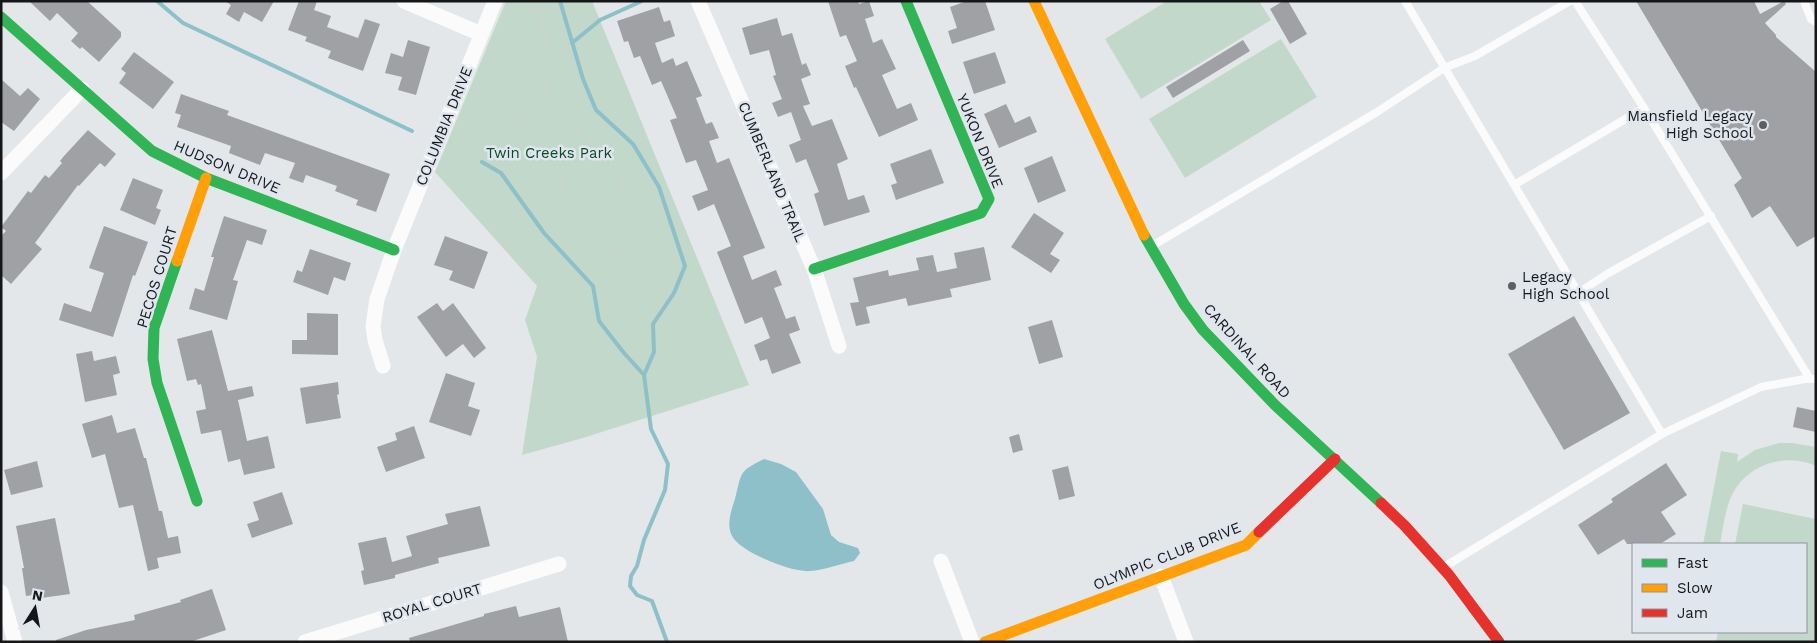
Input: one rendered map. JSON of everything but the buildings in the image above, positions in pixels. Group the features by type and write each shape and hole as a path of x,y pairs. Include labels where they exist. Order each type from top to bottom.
{"street":[{"path":"404,1 481,34"},
{"name":"COLUMBIA DRIVE","path":"383,366 373,326 377,299 394,250 495,1"},
{"name":"CUMBERLAND TRAIL","path":"698,1 814,269 839,346"},
{"name":"YUKON DRIVE","path":"814,269 981,213 989,199 906,1"},
{"name":"CARDINAL ROAD","path":"1034,1 1143,234 1184,304 1204,330 1275,406 1404,526 1442,568 1499,642"},
{"name":"HUDSON DRIVE","path":"1,17 152,151 206,178 394,250"},
{"path":"1,173 82,89"},
{"name":"PECOS COURT","path":"198,501 157,383 153,359 154,328 206,178"},
{"name":"OLYMPIC CLUB DRIVE","path":"985,642 1246,544 1334,459"},
{"path":"941,561 972,642"},
{"name":"ROYAL COURT","path":"305,642 559,564"},
{"path":"1161,576 1186,642"},
{"path":"1,592 15,642"}],"lane":[{"path":"1405,1 1662,434"},
{"path":"1150,247 1376,112 1444,68 1475,56 1570,1"},
{"path":"1442,568 1662,434 1761,387 1813,379 1575,1"},
{"path":"1804,1 1811,19 1816,22"},
{"path":"1514,185 1644,108"},
{"path":"1578,293 1607,274 1711,216"}],"path":[{"path":"514,118 543,90 554,58 539,18 521,1"},
{"path":"462,82 514,118 538,142 558,170 573,234 597,256 617,255 631,238 628,199 616,172 543,90"}],"green space":[{"name":"Twin Creeks Park","path":"506,1 592,1 749,385 583,438 522,455 537,357 525,320 537,286 435,172"},
{"path":"1167,1 1259,1 1271,20 1141,99 1105,39"},
{"path":"1281,39 1317,97 1185,178 1149,119"},
{"path":"1779,443 1816,447 1816,466 1792,460 1780,461 1768,464 1747,475 1732,495 1720,543 1703,543 1721,451 1738,454 1737,462 1755,450"},
{"path":"1743,504 1816,519 1816,642 1716,642 1718,633 1807,633 1807,543 1735,543"}],"water":[{"path":"764,459 781,464 796,472 823,509 831,535 839,542 858,548 860,553 854,561 821,569 802,571 758,556 734,539 729,524 740,478 745,470"}],"waterway":[{"path":"157,1 183,23 412,131"},
{"path":"560,1 583,79 596,110 633,144 659,187 685,266 674,293 653,324 654,352 644,375 651,429 668,464 665,490 644,540 637,566 631,576 630,586 637,595 652,601 667,642"},
{"path":"572,43 600,20 642,1"},
{"path":"482,162 501,173 544,233 593,286 599,321 644,375"}],"traffic: fast":[{"path":"814,269 981,213 989,199 906,1"},
{"path":"1,17 152,151 206,178 394,250"},
{"path":"1144,235 1184,304 1203,330 1275,405 1381,503"},
{"path":"177,261 154,328 153,359 157,383 197,501"}],"traffic: slow":[{"path":"1034,1 1144,235"},
{"path":"177,261 206,178"},
{"path":"985,642 1246,545 1259,532"}],"traffic: jam":[{"path":"1259,532 1335,459"},
{"path":"1381,503 1405,526 1449,575 1499,642"}],"place":[{"name":"Mansfield Legacy High School","path":"1763,125"},
{"name":"Legacy High School","path":"1512,286"}]}
